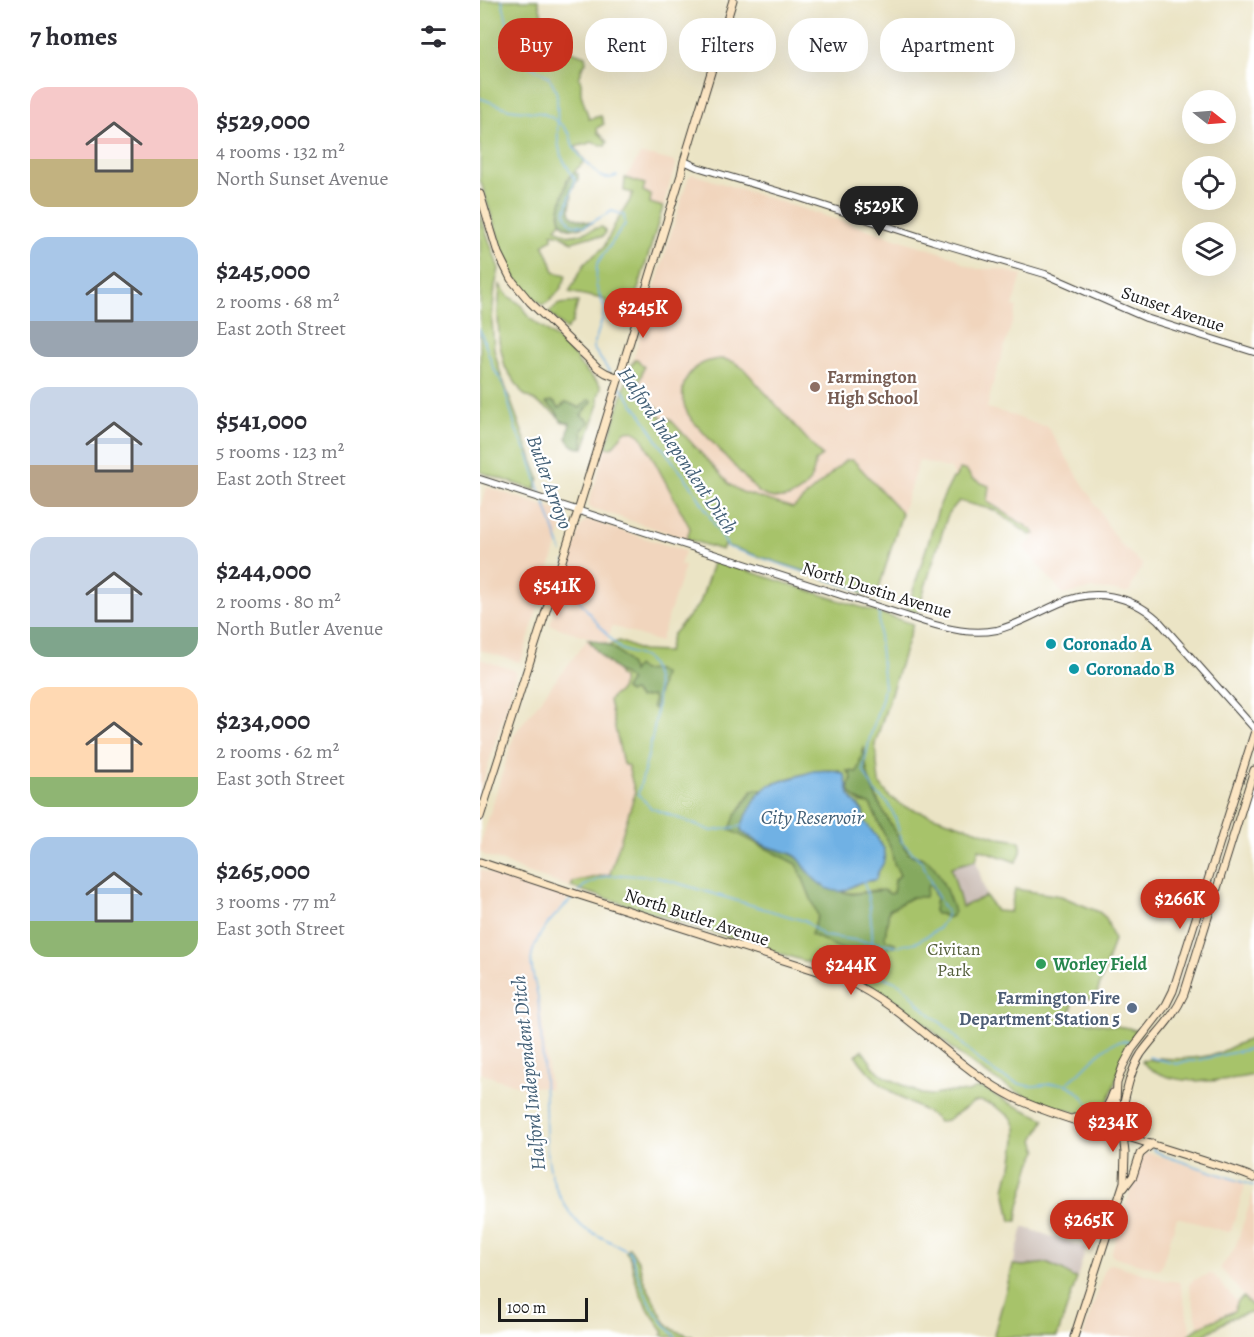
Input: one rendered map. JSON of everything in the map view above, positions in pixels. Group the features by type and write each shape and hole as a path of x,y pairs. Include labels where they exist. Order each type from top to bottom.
{"main road":[{"path":"480,817 578,511 733,0"},
{"path":"480,194 498,253 514,284 594,364 606,373 619,378"},
{"path":"1069,1119 1094,1117 1108,1107 1128,1055 1159,1015 1173,991 1254,734"},
{"path":"1121,1116 1128,1082 1135,1065 1168,1021 1184,994 1254,770"},
{"name":"North Butler Avenue","path":"480,861 550,886 846,980 895,1009 964,1066 1026,1103 1254,1178"},
{"path":"1074,1337 1121,1193 1125,1171 1121,1116 1116,1100 1117,1083"},
{"path":"1121,1193 1133,1176 1140,1154 1152,1144"}],"street":[{"name":"Sunset Avenue","path":"684,161 697,167 1037,272 1146,318 1254,352"},
{"name":"North Dustin Avenue","path":"480,479 925,622 961,631 989,631 1012,626 1061,602 1077,597 1098,595 1120,598 1141,607 1166,627 1254,728"}],"shaded area":[{"path":"640,155 653,156 676,163 663,207 650,203 643,191 644,184 625,178"},
{"name":"Farmington High School","path":"692,174 955,257 963,264 977,269 998,269 1022,275 1013,306 1017,307 987,408 1047,426 1117,541 1143,565 1130,591 1124,593 1089,589 1064,595 1023,547 1034,538 1030,535 1035,534 1031,529 987,502 989,486 972,479 953,478 951,469 919,460 902,513 853,460 846,460 793,508 742,492 725,481 669,418 665,421 657,413 659,408 639,396 637,391 644,367 632,363 688,178"},
{"path":"630,430 641,436 690,528 687,539 592,508 589,505 606,447 614,446 622,433"},
{"path":"487,487 562,512 566,516 522,659 519,662 480,650 480,507"},
{"path":"588,520 685,551 680,565 685,566 660,642 612,626 607,643 550,625 581,526"},
{"path":"588,639 622,677 623,685 614,696 636,793 610,874 573,882 571,887 527,873 484,855 480,851 480,845 515,733"},
{"path":"480,659 517,673 480,791"},
{"path":"976,860 986,896 962,908 950,867"},
{"path":"480,870 564,895 567,899 540,931 530,960 541,1009 550,1089 535,1086 531,1090 480,1073"},
{"path":"1145,1153 1241,1182 1245,1186 1231,1231 1227,1232 1177,1217 1160,1269 1111,1254 1141,1157"},
{"path":"1254,1191 1254,1304 1252,1306 1221,1267 1235,1248"},
{"path":"1023,1227 1086,1248 1077,1278 1046,1263 1013,1265"},
{"path":"1112,1264 1164,1280 1179,1282 1191,1333 1186,1337 1083,1337 1105,1268"},
{"path":"1210,1274 1214,1275 1238,1301 1234,1311 1199,1328 1189,1285 1193,1280"}],"green space":[{"path":"480,0 538,0 543,18 498,18 498,72 573,72 573,52 585,56 585,63 579,78 581,94 589,119 601,116 604,124 597,128 598,134 607,142 605,146 591,142 575,147 585,161 567,179 559,213 561,222 556,228 568,235 573,235 602,227 605,234 602,237 589,237 572,242 561,235 552,233 552,239 543,245 554,272 566,275 558,292 543,305 533,298 514,277 510,269 480,179"},
{"path":"575,172 578,174 578,179 571,191 571,214 592,223 582,227 568,228 561,220 561,206 569,177"},
{"path":"625,178 645,184 643,191 651,195 650,203 663,207 631,312 606,305 603,299 569,292 585,263 604,247 629,202 633,193 624,191"},
{"path":"480,214 499,269 492,320 494,349 500,372 539,478 535,490 480,472"},
{"path":"500,285 507,295 520,304 531,319 557,339 577,359 578,363 600,385 599,404 584,448 582,430 589,421 581,415 586,408 585,403 580,408 565,403 558,408 551,401 547,403 556,411 558,417 523,394 505,367 499,341"},
{"path":"578,302 572,323 566,330 549,312 559,304"},
{"path":"635,359 644,367 637,391 639,396 659,408 657,413 665,421 669,418 730,485 742,492 793,508 846,460 853,460 902,513 876,598 859,593 860,589 724,545 722,550 687,539 690,528 641,436 635,432 626,431 611,448 606,447"},
{"path":"722,359 734,362 744,369 822,456 815,461 809,481 796,494 778,498 768,497 758,492 692,420 683,399 686,379 700,365"},
{"path":"588,400 592,402 581,415 589,421 582,430 583,448 577,447 567,438 570,423 561,421 556,411 546,403 551,401 559,408 567,402 580,408"},
{"path":"960,469 967,471 972,479 989,486 987,502 1028,527 1035,534 1030,535 994,510 959,501 948,514 917,613 907,610 940,504"},
{"name":"Civitan Park","path":"714,560 913,624 875,744 879,783 889,796 903,806 1000,838 1019,841 1021,849 1016,862 979,849 976,860 951,867 962,907 986,896 996,911 1010,912 1015,889 1061,896 1099,912 1106,918 1114,940 1095,1000 1076,994 1068,1019 1129,1028 1141,1032 1123,1058 1107,1103 1099,1112 1087,1114 1075,1112 1039,1101 1011,1089 961,1056 898,1003 845,974 571,887 573,882 610,874 635,793 628,766 623,764 609,701 622,688 622,678 617,671 629,678 629,683 636,696 652,696 654,709 656,670 634,670 632,672 627,660 609,645 619,641 642,651 668,652 672,635 700,603","holes":["864,749 870,783 885,814 909,854 926,859 953,909 944,916 934,911 936,898 931,886 928,885 917,896 889,910 885,937 886,940 895,943 861,952 833,945 811,934 818,916 797,864 730,829 761,790 761,792 776,783 812,772 834,770 841,772 846,778 848,793 863,811 866,825 884,852 881,867 872,881 863,882 841,891 854,893 878,890 893,893 895,880 900,875 891,849 870,804 861,803 850,793 851,779 848,771 857,772"]},
{"path":"588,639 604,643 615,650 626,660 632,672 636,666 642,671 656,670 663,674 655,708 652,707 654,699 652,696 639,698 633,691 628,693 625,689 630,681 606,661"},
{"path":"864,747 870,781 884,814 909,854 927,860 940,876 954,912 948,918 936,914 934,911 936,898 931,886 928,885 925,897 912,897 889,910 885,937 886,940 895,943 895,946 859,953 842,949 811,934 818,916 797,864 730,830 735,816 753,790 760,789 761,792 742,824 741,831 764,845 794,855 805,867 838,891 852,894 884,890 890,894 893,893 895,880 900,875 891,849 870,804 858,800 849,790 852,779 847,771 857,772"},
{"path":"1251,1039 1254,1040 1254,1075 1226,1080 1195,1081 1166,1076 1142,1062 1149,1059 1157,1061 1159,1058 1196,1058 1220,1052"},
{"path":"862,1050 874,1067 884,1076 921,1094 968,1092 981,1087 1045,1119 1034,1140 1038,1151 1031,1164 1017,1221 1011,1221 1005,1189 1012,1167 1016,1140 1016,1127 1011,1117 993,1105 980,1101 974,1102 947,1120 939,1122 929,1113 900,1098 879,1082 856,1056"},
{"path":"629,1247 639,1262 643,1279 665,1322 674,1330 694,1337 662,1335 664,1332 637,1286 631,1260 626,1252"},
{"path":"1046,1263 1077,1278 1057,1337 995,1337 1013,1265"},
{"path":"1243,1297 1252,1306 1254,1304 1254,1313 1231,1318 1201,1337 1186,1337 1201,1326 1234,1311 1238,1301"}],"water":[{"name":"City Reservoir","path":"814,771 834,771 845,775 849,795 863,812 865,822 884,849 883,864 876,879 857,884 846,890 831,890 813,878 796,856 765,846 741,831 742,824 757,797 769,785"}],"waterway":[{"name":"Halford Independent Ditch","path":"502,0 517,56 529,66 545,74 554,85 557,95 558,142 561,156 575,180 565,213 571,224 585,226 612,211 624,215 625,224 597,264 596,285 605,310 593,348 609,371"},
{"name":"Halford Independent Ditch","path":"480,98 509,109 542,113 551,117 562,125 581,157 601,177 617,176"},
{"name":"Butler Arroyo","path":"480,329 493,367 504,386 516,430 529,456 542,497"},
{"name":"Halford Independent Ditch","path":"619,385 693,488 728,547 878,596 879,603"},
{"name":"Butler Arroyo","path":"544,501 562,553"},
{"name":"Butler Arroyo","path":"565,561 577,596 590,615 621,649 647,660 655,676 657,709 638,794 651,808 712,831 742,826"},
{"name":"Halford Independent Ditch","path":"578,892 584,886 606,876 657,877 805,921 824,936 899,946 917,942 938,929 947,913 922,862 902,842 895,817 888,803 875,792 863,770 884,687 879,611"},
{"name":"Butler Arroyo","path":"863,881 867,893 873,958 877,972 904,987 923,1008 991,1070 1012,1081 1029,1086 1066,1084 1077,1091 1096,1112"},
{"name":"Halford Independent Ditch","path":"575,896 555,915 539,936 531,959 538,998 546,1142 550,1171 562,1200 580,1225 629,1251 648,1300 676,1337"},
{"path":"1065,1084 1104,1049 1120,1041 1129,1042"},
{"path":"1149,1057 1177,1064 1254,1048"},
{"name":"Butler Arroyo","path":"1101,1118 1119,1130"},
{"name":"Butler Arroyo","path":"1152,1149 1165,1156 1254,1186"}],"place":[{"name":"Farmington High School","path":"815,387"},
{"name":"Coronado A","path":"1051,644"},
{"name":"Coronado B","path":"1074,669"},
{"name":"Worley Field","path":"1041,964"},
{"name":"Farmington Fire Department Station 5","path":"1132,1008"}]}
